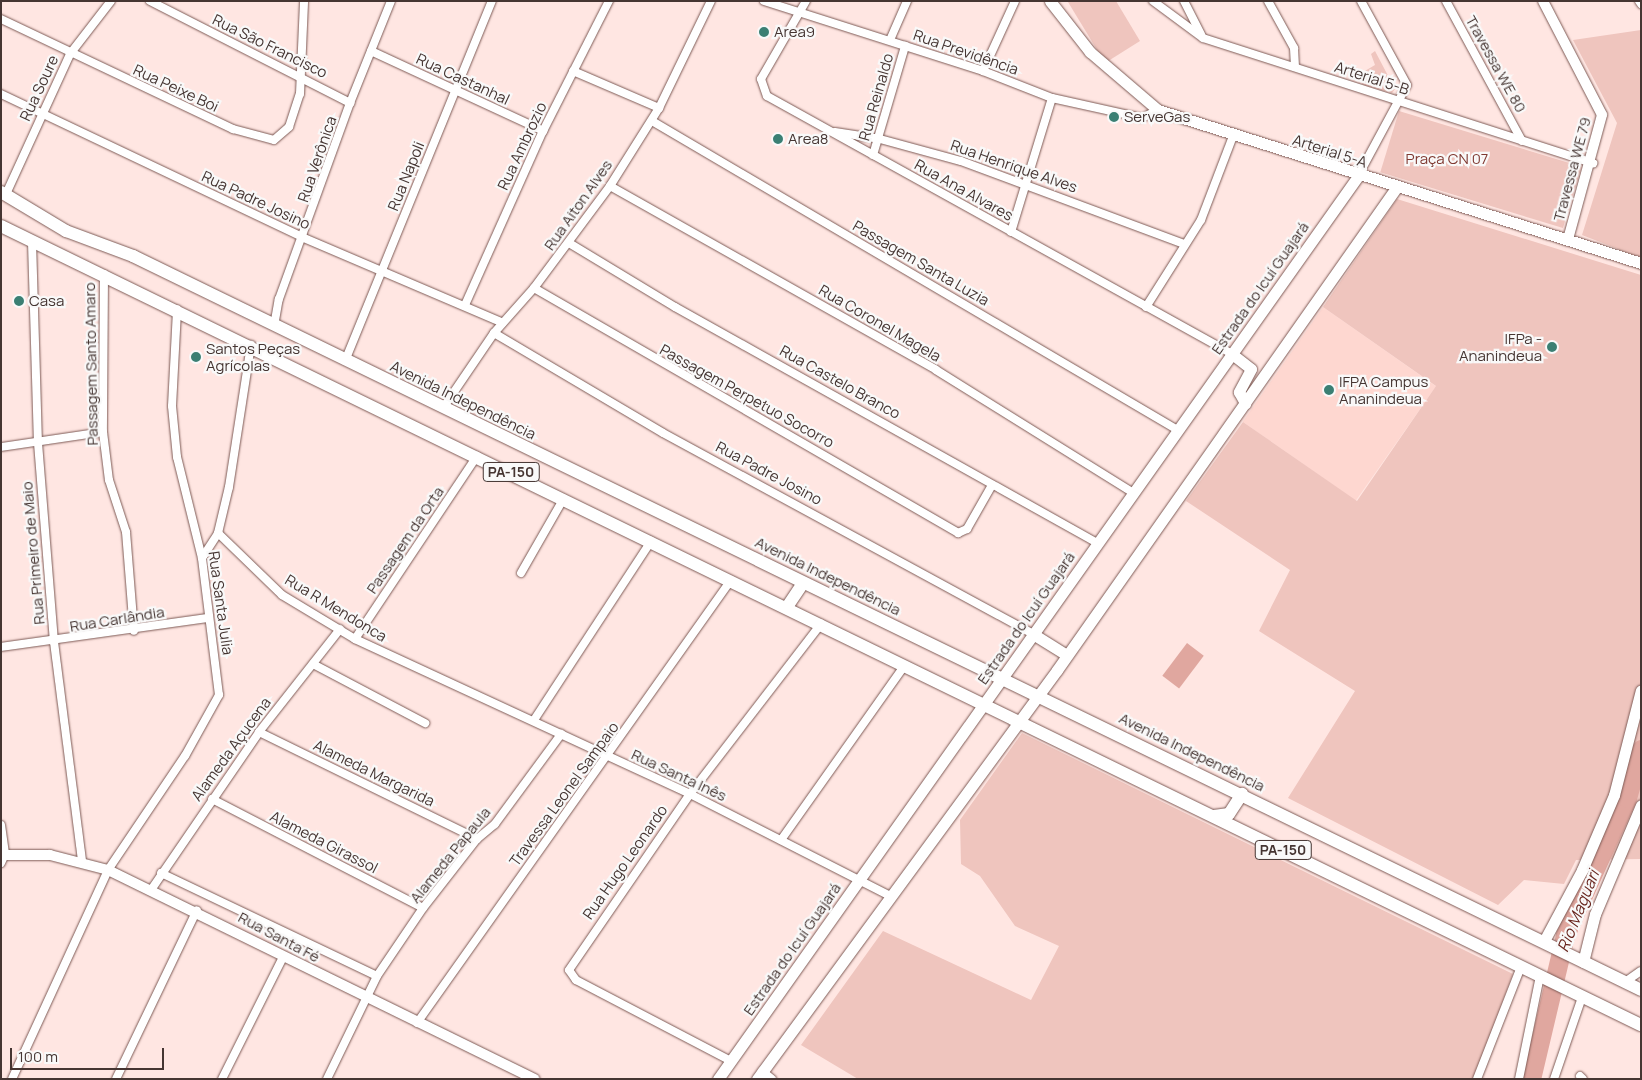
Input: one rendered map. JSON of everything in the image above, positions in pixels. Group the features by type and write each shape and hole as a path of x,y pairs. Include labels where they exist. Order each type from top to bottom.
{"main road":[{"name":"Arterial 5-A","path":"1050,1 1090,52 1158,110 1358,176 1641,263"},
{"name":"Estrada do Icuí Guajará","path":"718,1079 1098,543 1176,429 1232,354 1358,176"},
{"path":"759,1075 1039,694 1396,188"},
{"name":"Avenida Independência","path":"4,193 66,231 133,256 803,583 1039,694 1641,990"},
{"name":"PA-150","path":"1,226 251,345 1641,1025"},
{"path":"1232,354 1251,369 1239,392 1245,403"},
{"path":"787,607 803,583"},
{"path":"1033,634 1066,655"},
{"path":"1544,941 1582,870 1614,795 1641,690"},
{"path":"1214,816 1229,814 1242,794"},
{"path":"1581,961 1595,914 1641,805"}],"street":[{"name":"Rua Soure","path":"4,193 70,54 111,1"},
{"name":"Rua São Francisco","path":"150,1 300,74 350,102"},
{"name":"Rua Peixe Boi","path":"1,19 70,54 264,141 282,137 289,127 300,94 304,1"},
{"name":"Rua Verônica","path":"274,326 279,299 304,238 350,102 391,1"},
{"name":"Rua Napoli","path":"345,361 492,1"},
{"name":"Rua Ambrozio","path":"465,305 543,131 609,1"},
{"name":"Rua Aiton Alves","path":"443,408 494,333 534,288 570,243 610,186 660,108 711,1"},
{"name":"Rua Previdência","path":"764,1 890,40 982,71 1052,98 1142,118 1158,110"},
{"path":"801,14 806,1"},
{"path":"890,40 907,1"},
{"path":"982,71 1015,1"},
{"name":"Arterial 5-B","path":"1152,1 1202,38 1592,163"},
{"path":"1184,1 1202,38"},
{"path":"1268,1 1294,48 1295,68"},
{"path":"1358,176 1407,92 1406,78 1361,1"},
{"name":"Travessa WE 80","path":"1446,1 1522,140"},
{"name":"Travessa WE 79","path":"1543,1 1600,108 1603,120 1592,163 1568,239"},
{"name":"Rua Ana Alvares","path":"801,14 761,79 760,87 767,96 1232,354"},
{"name":"Rua Reinaldo","path":"874,155 905,46"},
{"name":"Rua Castanhal","path":"371,51 543,131"},
{"path":"574,71 660,108"},
{"name":"Rua Padre Josino","path":"1,94 304,238 465,305 503,323"},
{"path":"1011,232 1052,98"},
{"name":"Passagem Santa Luzia","path":"652,121 1176,429"},
{"name":"Rua Henrique Alves","path":"830,132 880,138 961,161 1184,244"},
{"path":"1146,307 1200,220 1233,136"},
{"name":"Rua Coronel Magela","path":"610,186 936,370 1132,492"},
{"name":"Rua Primeiro de Maio","path":"32,242 38,443 54,642 82,861"},
{"name":"Rua Castelo Branco","path":"570,243 992,485 1098,543"},
{"name":"Passagem Santo Amaro","path":"104,274 103,432 109,480 126,532 134,631"},
{"name":"Passagem Perpetuo Socorro","path":"534,288 958,533 967,529 992,485"},
{"name":"Rua Santa Julia","path":"12,1079 108,870 185,756 219,695 207,618 202,558 177,457 172,406 177,309"},
{"name":"Rua Padre Josino","path":"494,333 663,433 1033,634"},
{"path":"202,558 218,533 251,345"},
{"path":"1,447 103,432"},
{"name":"Passagem da Orta","path":"356,639 477,456"},
{"path":"521,573 564,498"},
{"name":"Rua R Mendonca","path":"218,533 282,595 356,639 454,686"},
{"path":"534,720 651,541"},
{"name":"Travessa Leonel Sampaio","path":"417,1023 607,758 731,580"},
{"name":"Rua Carlândia","path":"1,647 134,631 207,618"},
{"name":"Rua Hugo Leonardo","path":"731,1061 576,980 569,970 690,794 821,624"},
{"name":"Alameda Açucena","path":"151,890 259,732 340,629"},
{"path":"313,664 425,723"},
{"path":"781,840 905,665"},
{"name":"Rua Santa Inês","path":"454,686 534,720 607,758 690,794 860,878 890,896"},
{"name":"Alameda Margarida","path":"259,732 477,839"},
{"name":"Alameda Papaula","path":"327,1079 377,976 423,908 477,839 495,824 561,734"},
{"name":"Alameda Girassol","path":"212,799 423,908"},
{"path":"1,825 3,857"},
{"name":"Rua Santa Fé","path":"3,857 82,861 108,870 197,910 283,957 534,1079"},
{"path":"161,873 377,976"},
{"path":"116,1079 197,910"},
{"path":"222,1079 283,957"},
{"path":"1478,1079 1521,967"},
{"path":"1625,982 1641,971"},
{"path":"1519,1079 1543,978"},
{"path":"1554,1079 1578,995"},
{"path":"759,1075 772,1079"}],"shaded area":[{"path":"1323,307 1436,386 1356,501 1243,422"},
{"path":"1187,643 1204,656 1179,688 1162,676"}],"green space":[{"path":"1116,1 1140,41 1105,63 1068,2"},
{"path":"1641,30 1641,258 1582,235 1617,123 1573,40"},
{"path":"1375,51 1395,89 1392,93 1363,85 1358,75 1375,65 1371,54"},
{"name":"Praça CN 07","path":"1399,111 1582,167 1563,228 1380,172"},
{"path":"1397,199 1641,275 1641,859 1576,860 1564,884 1524,880 1498,905 1288,798 1355,691 1259,631 1290,570 1186,501 1243,422 1357,501 1436,386 1323,307"},
{"path":"1022,733 1513,974 1474,1079 858,1079 801,1045 883,931 1031,1000 1059,946 1015,926 980,876 961,864 960,820"}],"waterway":[{"name":"Rio Maguari","path":"1531,1079 1565,935 1627,798 1641,749"}],"place":[{"name":"Area9","path":"764,32"},
{"name":"ServeGas","path":"1114,117"},
{"name":"Area8","path":"778,139"},
{"name":"Casa","path":"19,301"},
{"name":"IFPa - Ananindeua","path":"1552,347"},
{"name":"Santos Peças Agrícolas","path":"196,357"},
{"name":"IFPA Campus Ananindeua","path":"1329,390"}]}
